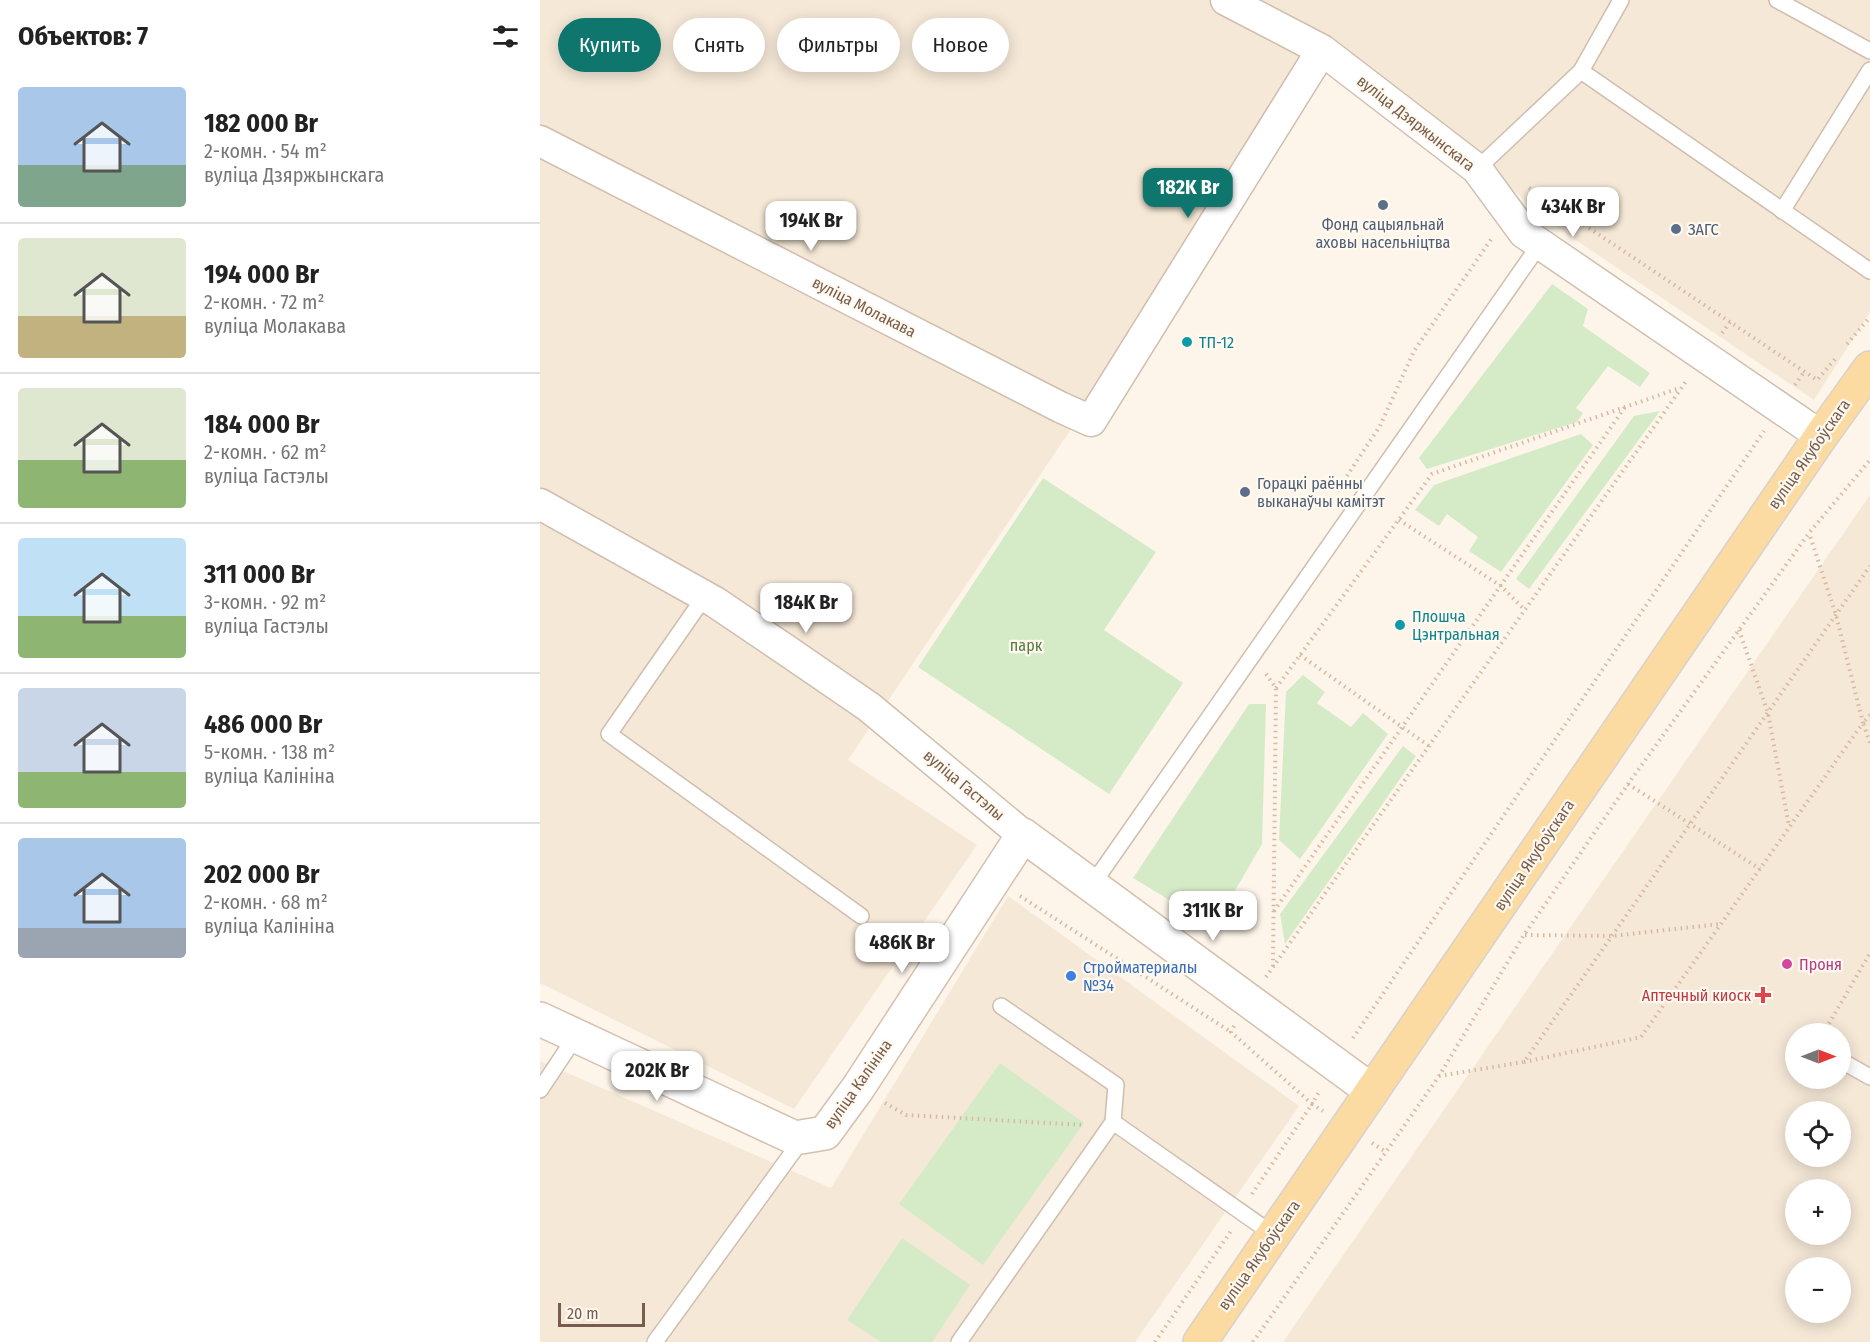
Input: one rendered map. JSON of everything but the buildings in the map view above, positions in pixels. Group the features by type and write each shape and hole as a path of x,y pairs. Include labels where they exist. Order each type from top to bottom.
{"main road":[{"name":"вуліца Якубоўскага","path":"1200,1342 1821,436 1870,368"},
{"name":"вуліца Гастэлы","path":"1023,835 1372,1091"},
{"name":"вуліца Калініна","path":"540,1019 795,1138 825,1132 858,1089 1023,835"}],"street":[{"name":"вуліца Дзяржынскага","path":"1226,0 1322,50 1477,169 1524,233 1821,436"},
{"name":"вуліца Молакава","path":"540,141 1090,421 1322,50"},
{"name":"вуліца Гастэлы","path":"540,504 705,596 869,707 1023,835"}],"lane":[{"path":"1477,169 1581,71 1622,0"},
{"path":"1777,0 1870,51"},
{"path":"1782,211 1870,70"},
{"path":"1581,71 1870,271"},
{"path":"1092,885 1540,244"},
{"path":"705,596 609,734 861,916"},
{"path":"959,1342 1113,1122 1116,1085 1001,1006"},
{"path":"540,1090 576,1036"},
{"path":"1851,1066 1870,1077"},
{"path":"1113,1122 1274,1235"},
{"path":"655,1342 805,1136"}],"path":[{"path":"1334,496 1380,426 1414,351 1527,187 1817,380 1870,317"},
{"path":"1231,1032 1249,1001 1730,322"},
{"path":"1347,1046 1804,372"},
{"path":"1273,967 1276,688 1432,474 1682,388"},
{"path":"1274,912 1625,407"},
{"path":"1253,1342 1439,1076 1524,935 1628,784 1809,533 1870,460"},
{"path":"1398,520 1501,586 1525,610"},
{"path":"1809,533 1836,615 1870,743"},
{"path":"1524,1062 1870,566"},
{"path":"1739,630 1768,713 1790,827"},
{"path":"1252,655 1276,688"},
{"path":"1300,655 1429,746"},
{"path":"1439,1076 1524,1062 1641,1037 1870,715"},
{"path":"1628,784 1760,869"},
{"path":"995,879 1231,1032 1312,1104"},
{"path":"1524,935 1612,936 1721,924"},
{"path":"1829,1023 1870,953"},
{"path":"858,1089 906,1115 1092,1125"},
{"path":"1155,1342 1232,1229"}],"shaded area":[{"path":"540,0 1870,0 1870,312 1814,400 1543,218 1467,146 1322,35 1088,404 848,760 977,845 794,1109 540,983"},
{"path":"1870,495 1870,1342 1283,1342"},
{"path":"1008,896 1299,1106 1135,1342 540,1342 540,1061 831,1188"}],"green space":[{"path":"1552,284 1588,309 1583,326 1650,373 1640,387 1608,366 1576,408 1583,413 1577,422 1427,469 1419,458"},
{"path":"1660,411 1529,589 1516,579 1634,416"},
{"path":"1581,434 1593,445 1501,572 1469,551 1478,537 1447,514 1439,526 1415,510 1434,485"},
{"name":"парк","path":"1043,478 1156,552 1104,630 1183,683 1109,794 918,667"},
{"path":"1303,675 1325,692 1317,703 1351,727 1363,713 1388,734 1300,859 1279,840 1286,692"},
{"path":"1249,704 1266,704 1262,844 1214,927 1133,878"},
{"path":"1403,746 1416,756 1285,944 1280,914"},
{"path":"1000,1063 1084,1123 983,1265 899,1204"},
{"path":"902,1238 970,1285 932,1342 881,1342 847,1320"}],"place":[{"name":"Фонд сацыяльнай аховы насельніцтва","path":"1383,205"},
{"name":"ЗАГС","path":"1676,229"},
{"name":"ТП-12","path":"1187,342"},
{"name":"Горацкі раённы выканаўчы камітэт","path":"1245,492"},
{"name":"Плошча Цэнтральная","path":"1400,625"},
{"name":"Проня","path":"1787,964"},
{"name":"Стройматериалы №34","path":"1071,976"},
{"name":"Аптечный киоск","path":"1763,995"}]}
